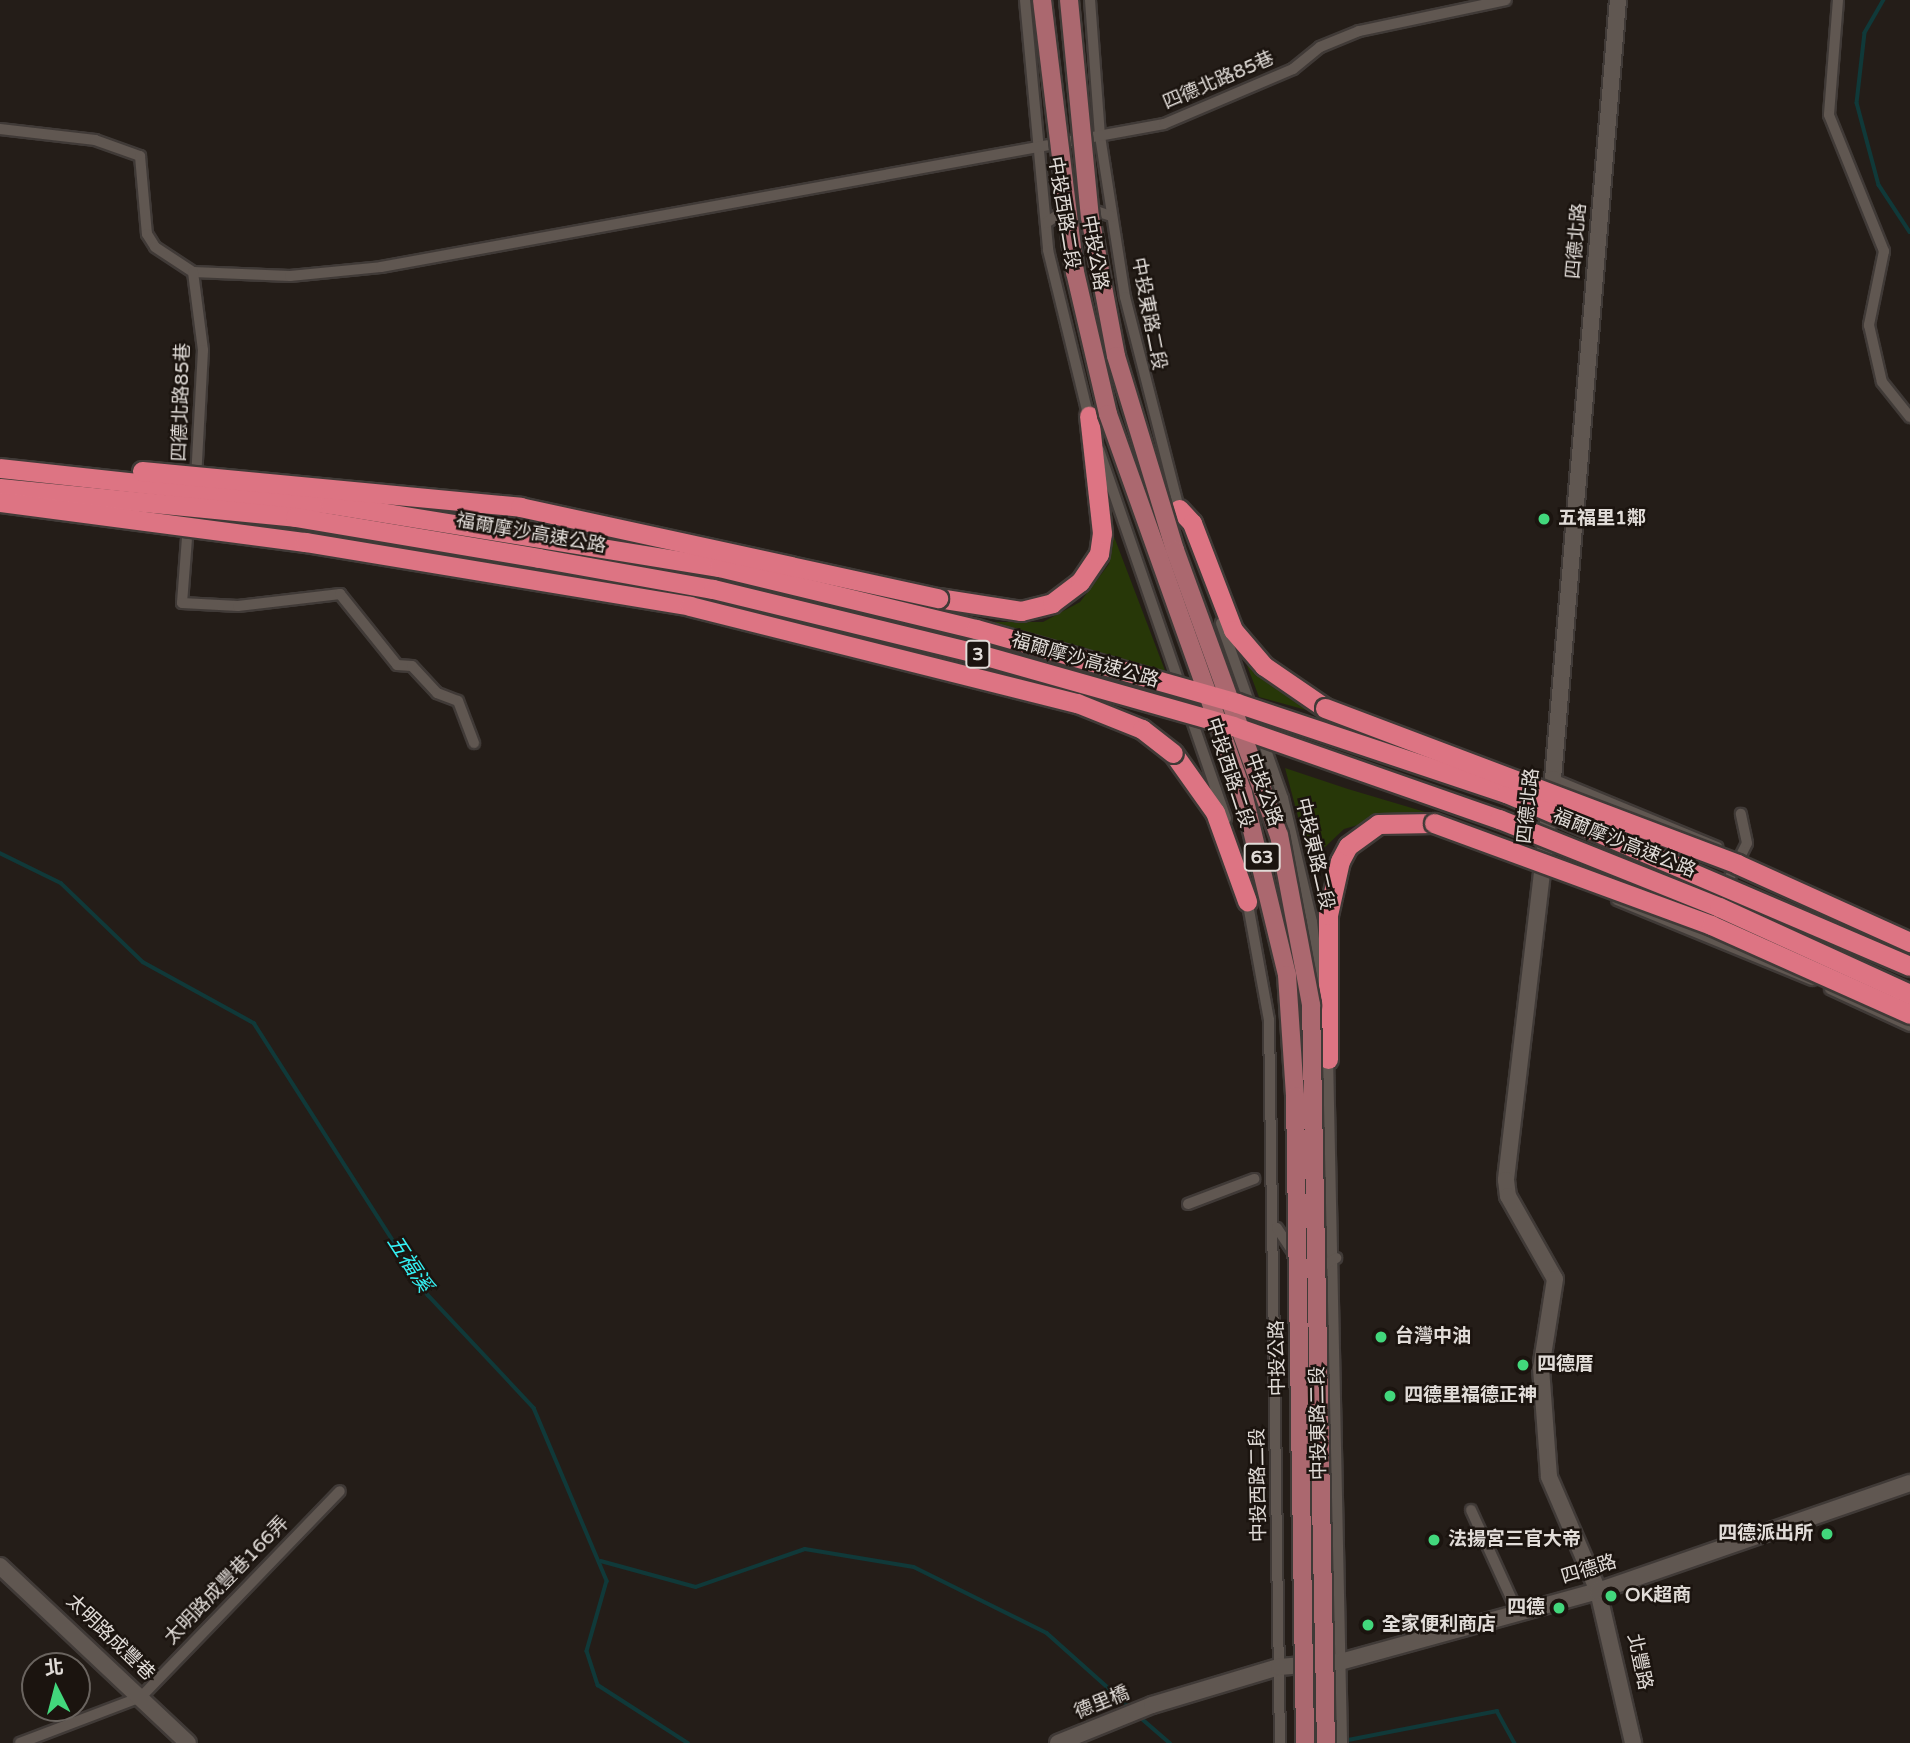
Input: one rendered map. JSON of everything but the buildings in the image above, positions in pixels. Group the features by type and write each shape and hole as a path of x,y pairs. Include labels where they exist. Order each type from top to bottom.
{"highway":[{"path":"0,468 279,480 520,507 937,598 1021,611 1052,603 1086,575 1102,533 1088,416"},
{"name":"福爾摩沙高速公路","path":"0,468 330,503 719,567 976,629 1237,703 1506,793 1910,966"},
{"name":"福爾摩沙高速公路","path":"0,488 295,517 713,589 968,651 1233,726 1487,815 1719,907 1910,994"},
{"path":"0,502 318,544 690,606 1077,703 1142,729 1173,753 1215,812 1247,901"},
{"path":"1179,509 1192,523 1233,630 1283,682 1325,708 1737,864 1910,939"},
{"path":"1328,1059 1328,915 1340,861 1348,846 1378,824 1434,823 1712,925 1910,1014"}],"main road":[{"name":"中投公路","path":"1042,0 1069,233 1105,402 1244,793 1287,975 1295,1096 1305,1743"},
{"name":"中投公路","path":"1069,0 1090,217 1116,356 1175,550 1279,835 1311,1005 1326,1743"}],"street":[{"name":"中投西路二段","path":"1025,0 1035,149 1046,223 1088,416 1220,798 1247,901 1269,1020 1275,1222 1280,1743"},
{"name":"中投東路二段","path":"1090,0 1100,136 1112,216 1144,384 1179,509 1283,797 1312,922 1328,1059 1336,1258 1342,1743"},
{"name":"四德北路85巷","path":"474,743 458,701 437,693 412,666 397,665 340,594 238,606 182,603 187,533 201,431 201,318 193,272 290,276 381,267 1164,124 1271,79 1359,31 1506,0"},
{"name":"四德北路","path":"1598,1591 1549,1477 1541,1368 1555,1279 1508,1196 1506,1180 1508,1117 1553,779 1618,0"},
{"path":"1838,0 1829,116 1884,251 1869,325 1882,382 1910,417"},
{"path":"0,129 95,140 140,156 147,234 155,247 193,272"},
{"path":"1046,223 1074,204 1112,216"},
{"path":"1553,779 1738,855 1910,939"},
{"path":"1704,936 1738,855 1747,843 1741,814"},
{"path":"1528,822 1548,828"},
{"path":"1543,870 1704,936 1910,1026"},
{"path":"1188,1204 1254,1179"},
{"path":"1275,1222 1301,1264 1319,1268 1336,1258"},
{"name":"四德路","path":"1152,1705 1279,1667 1340,1662 1598,1591 1910,1483"},
{"name":"太明路成豐巷166弄","path":"141,1697 340,1491"},
{"path":"1471,1510 1518,1613"},
{"name":"太明路成豐巷","path":"0,1566 188,1743"},
{"name":"北豐路","path":"1598,1591 1633,1743"},
{"path":"20,1743 141,1697"},
{"name":"德里橋","path":"1063,1741 1152,1705"}],"green space":[{"path":"1113,534 1166,673 993,622 1043,622 1080,602 1109,564"},
{"path":"1243,655 1279,688 1317,713 1259,697"},
{"path":"1285,768 1432,814 1399,813 1344,829 1324,848 1316,884"}],"waterway":[{"path":"1884,0 1865,33 1857,103 1879,185 1910,232"},
{"name":"五福溪","path":"0,853 61,883 143,962 254,1023 428,1295 534,1408 607,1581 587,1651 598,1685 688,1743"},
{"path":"601,1561 696,1587 805,1549 914,1567 1047,1633 1132,1709"},
{"path":"1343,1741 1497,1711 1515,1743"},
{"path":"1140,1717 1170,1743"}],"place":[{"name":"五福里1鄰","path":"1544,519"},
{"name":"台灣中油","path":"1381,1337"},
{"name":"四德厝","path":"1523,1365"},
{"name":"四德里福德正神","path":"1390,1396"},
{"name":"四德派出所","path":"1827,1534"},
{"name":"法揚宮三官大帝","path":"1434,1540"},
{"name":"OK超商","path":"1611,1596"},
{"name":"四德","path":"1559,1608"},
{"name":"全家便利商店","path":"1368,1625"}]}
